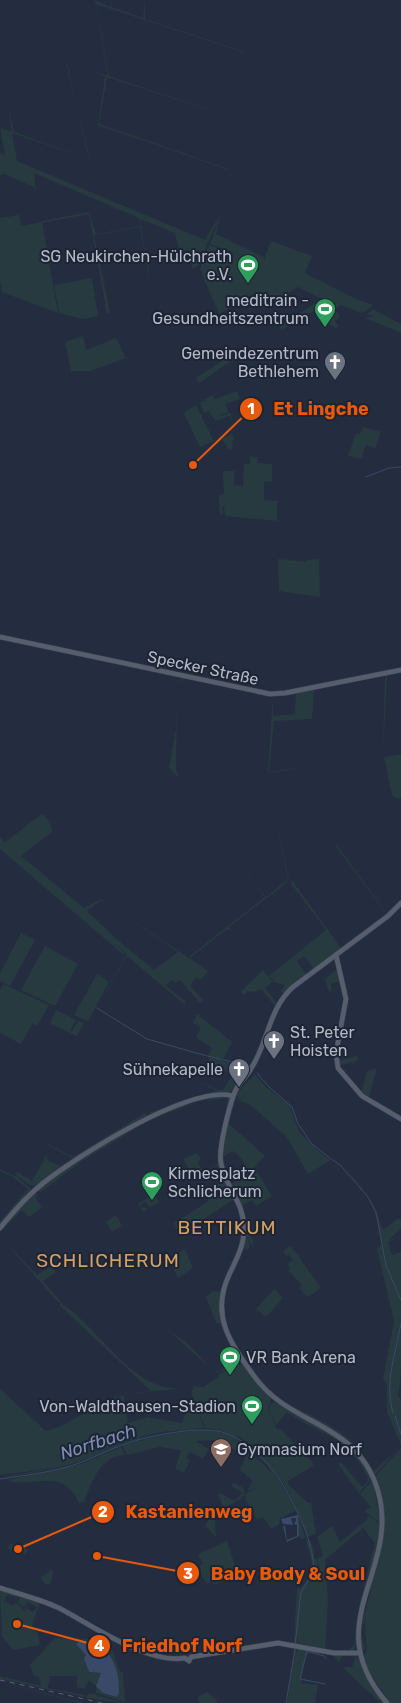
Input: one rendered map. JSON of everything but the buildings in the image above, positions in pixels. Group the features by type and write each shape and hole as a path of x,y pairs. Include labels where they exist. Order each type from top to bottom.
{"main road":[{"name":"Specker Straße","path":"0,636 270,694 290,692 401,670"},
{"path":"350,1654 357,1649 362,1604 381,1534 381,1506 374,1482 360,1456 328,1428 294,1412 274,1399 260,1384 225,1328 220,1310 223,1289 240,1250 244,1231 240,1205 220,1160 236,1088 253,1067 284,996 388,916 401,903"},
{"path":"336,955 346,997 336,1053 338,1068 360,1094 401,1119"},
{"path":"0,1228 41,1185 118,1134 147,1118 176,1106 226,1094 236,1088"},
{"path":"226,1094 233,1096"},
{"path":"0,1588 62,1611 107,1636 132,1647 174,1660 185,1658 188,1655 192,1657 271,1643 357,1655 362,1661"},
{"path":"358,1639 362,1661 370,1680 387,1703"},
{"path":"350,1654 360,1653"}],"shaded area":[{"path":"95,0 111,7 112,0 112,7 143,18 145,0 145,19 245,52 96,4 109,76 236,119 107,77 99,124 229,170 80,119 90,159 221,204 12,133 17,161 205,240 221,213 208,243 205,243 207,245 198,266 192,269 189,250 147,258 150,283 140,227 94,235 110,313 107,314 89,214 42,223 42,221 89,212 96,234 140,226 139,218 34,173 36,191 34,187 4,174 0,175 0,153 5,155 0,128 12,132 7,103 14,132 89,159 79,118 98,125 105,76 77,66 108,76","holes":["140,219 175,233 179,251 146,257"]},
{"path":"66,63 67,63 77,110"},
{"path":"221,214 216,234 264,257 264,260 271,241 312,256 305,273 356,299 373,305 364,313 361,310 362,313 341,305 332,310 329,308 328,312 321,316 317,309 282,330 279,326 322,299 298,287 263,309 250,296 219,314 200,269 209,245 243,255 210,244"},
{"path":"19,215 21,226 42,222 58,313 2,292 0,281 0,218"},
{"path":"92,278 98,316 83,319 59,313 54,285"},
{"path":"335,309 340,317 335,321 338,326 335,328 324,321 330,316 328,313"},
{"path":"373,309 401,324 401,333 365,318 375,316 366,315"},
{"path":"83,336 86,350 116,338 126,358 91,371 71,371 65,342"},
{"path":"236,352 237,357 199,383 196,378"},
{"path":"237,391 240,399 225,404 228,412 216,417 231,413 232,421 229,416 215,421 215,418 213,418 209,411 204,413 200,403 212,395 215,399"},
{"path":"196,405 214,441 200,447 184,413"},
{"path":"363,427 381,432 375,448 366,445 361,459 348,456 356,433 360,434"},
{"path":"232,434 235,440 232,441 233,447 229,450 222,439"},
{"path":"250,456 258,457 257,463 272,464 272,481 264,482 264,500 277,501 277,521 225,516 224,506 222,507 223,514 220,514 219,495 224,494 223,471 234,471 234,485 243,486 244,464 250,464"},
{"path":"278,559 307,562 307,560 319,559 320,597 279,591"},
{"path":"401,671 387,675 383,751 385,675 314,689 312,719 274,721 268,773 273,696 273,716 295,714 296,693 293,692"},
{"path":"184,677 273,696 185,679 178,682"},
{"path":"177,687 176,767 178,777 169,768 176,729"},
{"path":"401,754 401,798 397,799 392,795 384,757"},
{"path":"310,766 271,773 270,772"},
{"path":"273,805 289,879 281,886 289,881 229,927 268,975 230,929 224,931 190,958 190,956 265,897 205,824 266,897 288,879"},
{"path":"42,814 48,820 53,831 21,856 84,908 101,899 104,901 100,901 87,911 115,938 154,970 178,952 105,902 208,971 201,980 196,977 190,986 203,1000 200,1003 180,980 176,983 171,980 166,986 185,1001 185,1005 127,956 97,1008 127,954 114,943 124,955 0,849 0,838 5,842"},
{"path":"336,844 387,914 401,901 390,913 340,949 284,995 281,991 285,985 274,982 269,976 326,930 289,881 293,884 291,879 341,948 387,915","holes":["304,956 314,969 307,975 297,961"]},
{"path":"21,933 35,940 10,986 0,981 0,973"},
{"path":"45,946 78,964 55,1006 21,990"},
{"path":"337,969 341,980 331,984 332,991 329,992 325,979"},
{"path":"263,970 273,982 265,988 277,1003 275,1006 261,989 254,992 248,991 245,995 240,992"},
{"path":"97,974 109,982 88,1021 74,1015"},
{"path":"3,984 49,1005 37,1026 33,1023 21,1044 0,1033 0,990"},
{"path":"56,1010 76,1020 70,1031 72,1032 78,1021 84,1023 77,1036 50,1023"},
{"path":"197,1014 232,1042 223,1060 208,1056 212,1048 196,1037 201,1028 193,1022"},
{"path":"357,1056 358,1060 353,1063 355,1071 352,1062 338,1066 337,1061"},
{"path":"208,1057 250,1068 242,1077 206,1061 209,1060"},
{"path":"377,1068 369,1097 361,1093 367,1071"},
{"path":"233,1074 241,1080 229,1093 218,1094 152,1114 149,1113 190,1098 217,1091 197,1080 218,1090 223,1090"},
{"path":"255,1074 266,1087 290,1106 299,1132 324,1156 331,1160 308,1174 286,1136 249,1104 235,1099 229,1124 265,1156 254,1167 272,1196 256,1206 252,1200 243,1205 243,1211 231,1184 248,1173 242,1159 233,1151 221,1158 233,1099 236,1098 243,1101 235,1095"},
{"path":"218,1097 230,1098 218,1162 218,1152 228,1100 226,1098 204,1101"},
{"path":"198,1102 156,1117 168,1137 155,1117 175,1108"},
{"path":"145,1113 148,1116 37,1186 30,1185 16,1175 17,1172 32,1181 49,1151 46,1159 59,1166 74,1159 46,1143 73,1157"},
{"path":"153,1117 156,1119 153,1118 82,1161 41,1192 38,1191 56,1174 90,1152"},
{"path":"197,1153 201,1159 198,1163 205,1173 196,1179 183,1159"},
{"path":"217,1164 219,1164 236,1198 179,1235 174,1223 209,1201 204,1192 225,1179 217,1165 205,1173"},
{"path":"0,1169 17,1177 31,1189 0,1225 0,1221 28,1189 13,1177 0,1171"},
{"path":"345,1169 361,1186 368,1198 361,1188"},
{"path":"35,1192 38,1195 35,1198 42,1207 29,1217 22,1210 0,1232 8,1220"},
{"path":"154,1194 159,1202 150,1207 145,1201 140,1206 138,1204"},
{"path":"368,1198 383,1230 397,1219 401,1219 401,1228 389,1240 401,1236 388,1242 392,1255 401,1252 401,1371 398,1398 401,1399 401,1445 387,1412 387,1386 383,1379 394,1321 377,1249 382,1243 376,1218"},
{"path":"140,1207 148,1208 143,1212"},
{"path":"116,1215 122,1226 112,1232 106,1222"},
{"path":"246,1223 253,1233 250,1235 254,1242 252,1246 248,1239 250,1247 245,1250 243,1248"},
{"path":"0,1237 37,1275 52,1266 56,1272 43,1281 61,1302 59,1303"},
{"path":"291,1246 321,1288 308,1297 299,1288 302,1285 288,1270 290,1268 287,1264 293,1260 289,1254 286,1256 283,1251"},
{"path":"185,1249 193,1268 178,1278 169,1259"},
{"path":"195,1269 206,1297 213,1291 220,1292 223,1286 220,1313 224,1330 220,1323 216,1323"},
{"path":"274,1289 283,1298 266,1317 256,1309"},
{"path":"61,1303 79,1317 130,1367 148,1380 167,1387 189,1387 214,1378 195,1387 203,1387 219,1377 219,1374 243,1363 271,1398 268,1411 276,1424 275,1428 281,1430 313,1463 313,1466 288,1481 288,1484 308,1503 311,1502 316,1534 307,1537 297,1510 279,1519 280,1524 271,1529 263,1517 257,1520 245,1498 246,1494 256,1488 247,1491 253,1481 240,1470 246,1456 216,1440 196,1441 209,1449 203,1459 190,1452 186,1458 190,1460 184,1472 175,1469 181,1450 160,1447 127,1455 122,1446 174,1433 216,1431 233,1437 253,1449 234,1437 222,1432 211,1430 199,1430 185,1431 157,1435 121,1445 129,1441 67,1464 0,1475 0,1389 46,1431 61,1426 118,1395 151,1391 59,1305","holes":["194,1387 191,1392 205,1428 222,1430 191,1429 204,1428 197,1408 186,1411 182,1423 148,1417 128,1423 124,1395 106,1402 119,1395","182,1430 138,1438 168,1431","238,1436 256,1448 269,1459 255,1450 267,1462 254,1451 253,1453 266,1464 273,1475 263,1463 250,1454 255,1448 236,1437","269,1464 287,1490 296,1509"]},
{"path":"167,1330 186,1342 210,1367 178,1339"},
{"path":"231,1343 238,1355 235,1361 236,1356"},
{"path":"268,1387 285,1402 344,1435 374,1471 400,1447 373,1477 345,1439 277,1399"},
{"path":"274,1402 343,1440 362,1460 372,1478 359,1493 338,1464 341,1462 362,1487 368,1481 359,1462 350,1451 332,1437 287,1412 277,1424 269,1412 270,1405"},
{"path":"120,1444 121,1446 79,1462 6,1477 64,1464"},
{"path":"121,1447 125,1455 109,1460 103,1465 94,1479 84,1502 79,1503 72,1492 64,1485 56,1482 16,1482 7,1480 81,1464"},
{"path":"401,1448 401,1703 390,1703 369,1672 363,1657 367,1651 366,1615 364,1625 362,1622 371,1589 365,1600 383,1526 386,1527 383,1525 374,1478"},
{"path":"373,1480 381,1524 364,1511 371,1507 360,1494"},
{"path":"234,1482 244,1489 245,1494 239,1500 224,1508 218,1495 221,1493 234,1501 243,1493 231,1486"},
{"path":"297,1512 306,1538 301,1539 299,1536"},
{"path":"212,1515 215,1517 216,1537 205,1525"},
{"path":"369,1516 381,1525 377,1550 359,1611 355,1650 342,1653 326,1650 348,1650 354,1646 359,1606 375,1543 363,1528 325,1560 328,1601 325,1649 298,1643 298,1636 297,1644 294,1643 297,1589 301,1588 312,1570 312,1561 306,1541 310,1540 314,1550 314,1559 317,1559 319,1576 318,1558 323,1556 317,1537 332,1526 340,1542 368,1519 367,1517"},
{"path":"227,1541 238,1575 214,1585 211,1581 207,1584 197,1568 203,1563 198,1554"},
{"path":"10,1544 21,1544 28,1550 25,1554 8,1549"},
{"path":"51,1570 53,1572 50,1585 44,1583 41,1577"},
{"path":"0,1589 17,1595 16,1603 15,1597 7,1595 4,1602 13,1605 17,1603 26,1612 25,1607 33,1612 37,1607 28,1602 23,1607 18,1602 20,1597 38,1602 38,1605 40,1603 31,1628 38,1633 40,1645 13,1650 2,1636"},
{"path":"362,1614 361,1628 366,1648 363,1651 363,1648 361,1649 359,1625"},
{"path":"103,1635 111,1639 114,1657 120,1672 123,1672 125,1702 96,1693 96,1686 89,1681 84,1689 77,1687 77,1676 50,1676 48,1688 85,1695 84,1697 0,1679 0,1676 41,1686 39,1677 34,1676 30,1665 55,1638 98,1639","holes":["103,1640 107,1643 108,1657 114,1665 119,1679 119,1694 114,1697 103,1693 97,1686 101,1673 89,1672 86,1655 77,1642"]},
{"path":"295,1646 296,1652 298,1647 315,1650 317,1654 310,1653 305,1657 301,1683 318,1685 315,1703 287,1703"},
{"path":"333,1654 350,1656 342,1656 339,1663"},
{"path":"353,1656 358,1657 363,1671 386,1703 381,1703 344,1669 345,1667 352,1667 355,1659"},
{"path":"0,1682 84,1703 79,1703"},
{"path":"207,1692 217,1703 198,1703 198,1697"},
{"path":"88,1694 93,1694 124,1703 86,1698"}],"water":[{"path":"298,1515 299,1536 287,1542 283,1526 285,1526 287,1540 297,1536 297,1525 294,1524 296,1518 291,1518 293,1525 283,1524 281,1519"},
{"path":"103,1640 107,1643 109,1654 114,1662 117,1673 119,1694 116,1697 103,1693 96,1686 101,1673 89,1672 84,1659 86,1655 76,1644 79,1642"}],"waterway":[{"path":"366,477 389,468 401,467"},
{"path":"97,1008 147,1039 207,1056"},
{"path":"208,1056 223,1060"},
{"path":"224,1060 250,1066"},
{"path":"257,1073 268,1086 292,1107 298,1124"},
{"path":"299,1125 311,1143 332,1160"},
{"path":"333,1160 341,1166 368,1197 376,1212 386,1266 401,1300"},
{"path":"393,1413 390,1379 401,1323"},
{"path":"395,1416 401,1434"},
{"name":"Norfbach","path":"0,1479 62,1468 141,1439 191,1430 225,1433 243,1442 266,1461 283,1485 308,1537 314,1572 301,1592 295,1645"},
{"name":"Norfbach","path":"286,1703 295,1649"},
{"path":"325,1684 300,1679 307,1651 324,1656 326,1659"}],"railway":[{"path":"0,1680 102,1703"}],"place":[{"name":"SG Neukirchen-Hülchrath e.V.","path":"248,284"},
{"name":"meditrain - Gesundheitszentrum","path":"325,328"},
{"name":"Gemeindezentrum Bethlehem","path":"335,381"},
{"name":"Et Lingche","path":"193,465"},
{"name":"St. Peter Hoisten","path":"274,1060"},
{"name":"Sühnekapelle","path":"239,1088"},
{"name":"Kirmesplatz Schlicherum","path":"152,1201"},
{"name":"VR Bank Arena","path":"230,1376"},
{"name":"Von-Waldthausen-Stadion","path":"252,1425"},
{"name":"Gymnasium Norf","path":"221,1468"},
{"name":"Kastanienweg","path":"18,1549"},
{"name":"Baby Body & Soul","path":"97,1556"},
{"name":"Friedhof Norf","path":"17,1624"}],"district":[{"name":"BETTIKUM","path":"227,1227"},
{"name":"SCHLICHERUM","path":"108,1260"}]}
